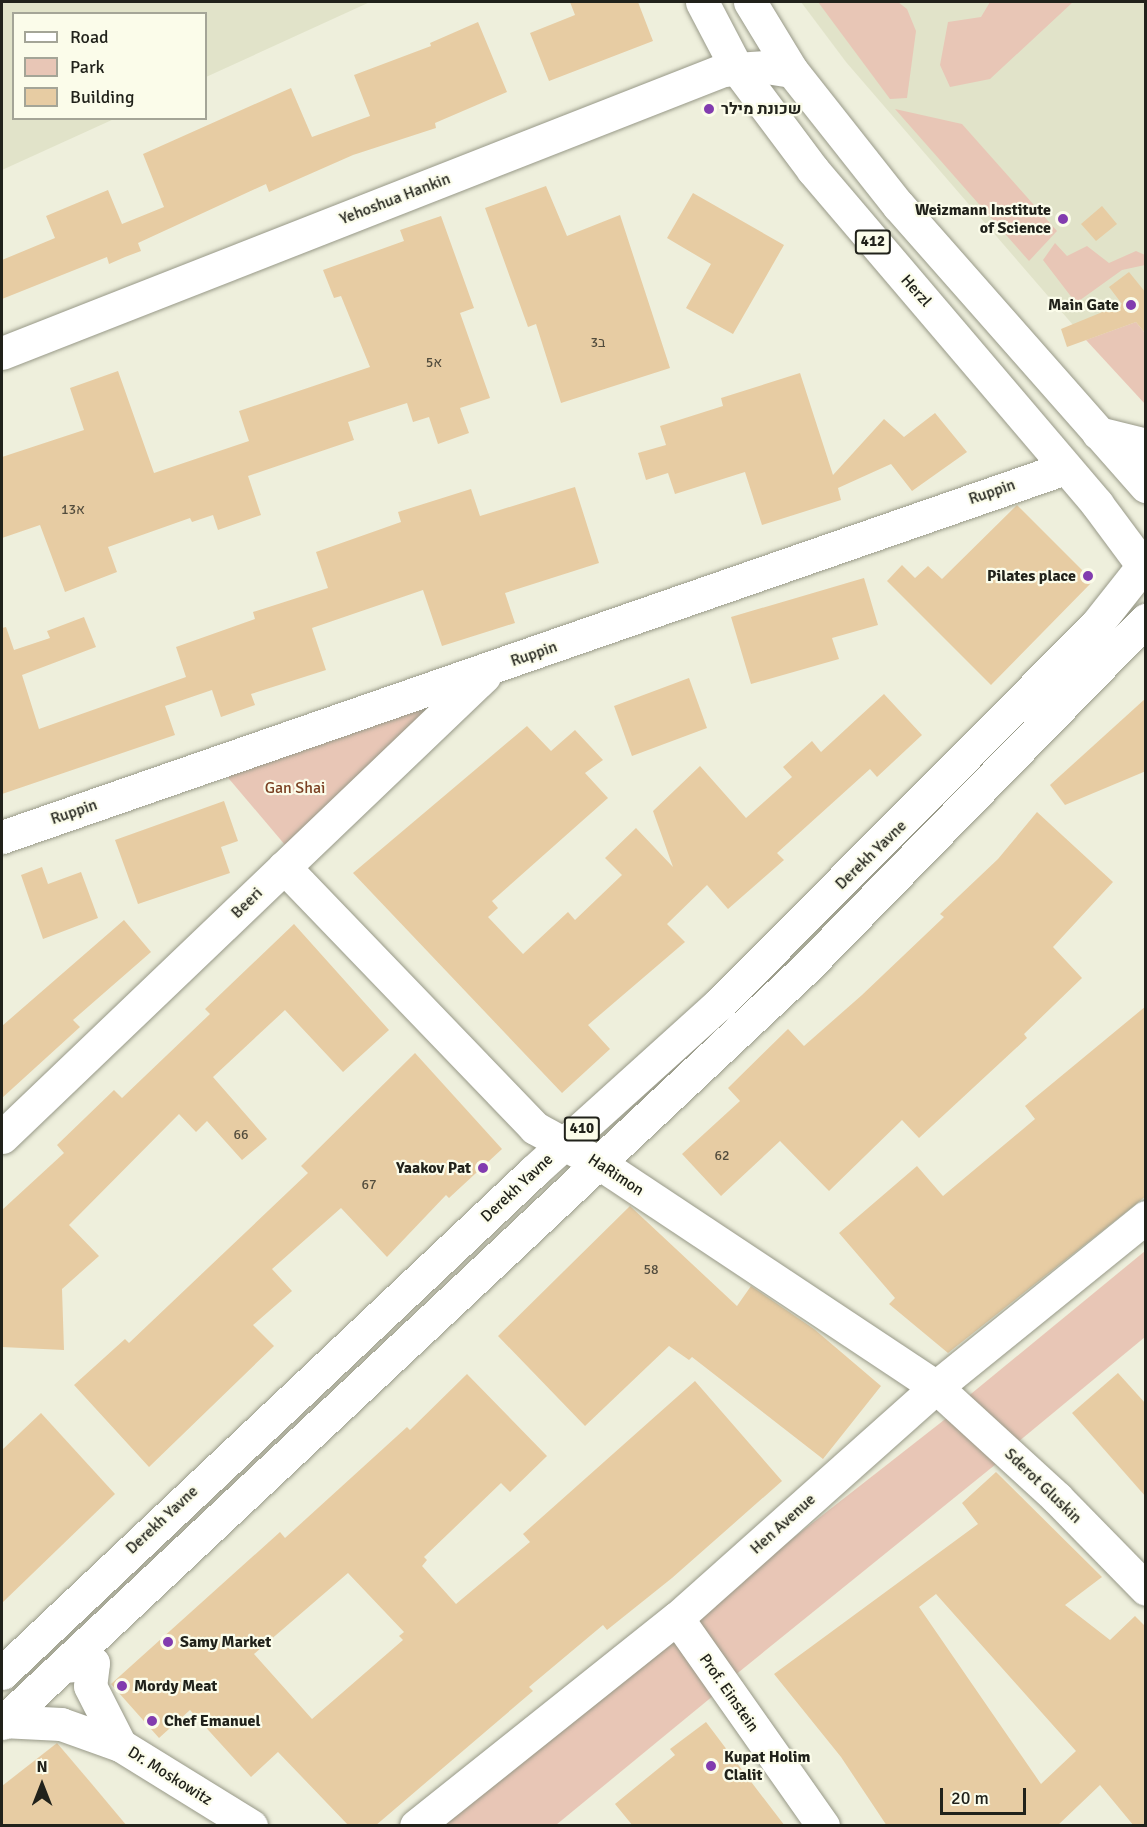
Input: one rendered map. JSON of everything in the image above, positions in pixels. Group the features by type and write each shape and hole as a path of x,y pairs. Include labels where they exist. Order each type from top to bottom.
{"street":[{"name":"Herzl","path":"702,2 736,67 813,170 1145,566"},
{"name":"412","path":"750,2 792,71 898,205 1146,486"},
{"name":"Yehoshua Hankin","path":"2,353 736,67 792,71"},
{"path":"1098,433 1146,444"},
{"name":"Ruppin","path":"2,837 492,669 1065,468"},
{"name":"Derekh Yavne","path":"2,1673 566,1144 718,1005 909,817 1104,617 1145,566"},
{"name":"Derekh Yavne","path":"2,1722 807,967 1095,677 1146,620"},
{"path":"1095,677 1146,658"},
{"name":"Beeri","path":"2,1137 492,669"},
{"name":"HaRimon","path":"284,867 535,1128 599,1163 936,1387"},
{"name":"Hen Avenue","path":"416,1826 677,1618 936,1387 1146,1216"},
{"name":"Sderot Gluskin","path":"936,1387 1057,1498 1146,1589"},
{"name":"Prof. Einstein","path":"677,1618 824,1826"},
{"name":"Dr. Moskowitz","path":"64,1666 93,1663 90,1686 120,1745"},
{"name":"Dr. Moskowitz","path":"2,1722 61,1724 120,1745 251,1826"}],"shaded area":[{"path":"2,2 370,2 207,77 207,12 12,12 12,120 112,120 2,170"},
{"name":"Weizmann Institute of Science","path":"801,2 1145,2 1145,333 1136,322 1086,340 846,62"}],"green space":[{"path":"818,2 898,2 907,9 916,31 907,98 890,99"},
{"path":"990,2 1073,2 990,79 950,87 940,65 948,22 981,17"},
{"path":"895,109 962,124 1057,231 1029,261"},
{"path":"1055,243 1067,256 1087,246 1109,263 1136,251 1145,255 1145,265 1122,270 1076,303 1043,260"},
{"path":"1136,322 1145,333 1145,404 1086,340"},
{"name":"Gan Shai","path":"465,685 291,852 219,767"},
{"path":"1145,1251 1145,1337 1018,1442 966,1398"},
{"path":"953,1413 1001,1460 734,1676 691,1618"},
{"path":"674,1629 719,1691 556,1825 436,1826"}],"building":[{"path":"570,2 638,2 653,41 549,81 530,33 575,15"},
{"path":"478,22 507,92 435,123 436,128 353,155 269,192 266,184 138,243 141,251 109,264 107,257 2,299 2,260 55,238 46,216 108,190 122,224 164,207 143,154 291,88 312,137 370,116 354,75 431,46 430,43"},
{"path":"546,186 567,236 620,215 670,368 561,403 536,324 528,327 485,208"},
{"path":"693,193 784,245 733,334 686,308 711,264 667,238"},
{"path":"1102,206 1117,224 1096,241 1081,224"},
{"path":"441,216 474,308 460,313 490,398 460,408 469,433 438,444 429,417 413,422 407,403 348,422 354,440 248,476 261,515 218,530 213,515 192,522 190,518 108,547 117,572 65,592 40,525 2,538 2,457 84,430 70,388 118,371 154,473 249,441 239,411 370,367 341,296 334,298 323,270 404,241 400,230"},
{"name":"Main Gate","path":"1129,272 1146,293 1146,334 1136,322 1067,347 1061,329 1122,304 1109,287"},
{"path":"800,373 833,475 884,419 904,437 935,413 967,452 912,491 891,464 838,488 841,500 762,525 745,472 675,494 668,473 646,480 638,453 666,445 660,426 723,406 721,398"},
{"path":"575,487 599,563 505,593 515,623 442,646 423,590 312,628 326,670 251,694 255,705 221,717 212,690 165,706 175,735 2,794 2,628 6,627 14,650 50,638 47,631 84,617 96,647 22,675 39,729 186,677 176,647 255,619 253,612 328,588 316,552 401,522 398,512 471,489 480,516"},
{"path":"1017,505 1093,581 991,685 887,581 902,565 915,578 928,566 942,579"},
{"path":"864,578 878,625 832,638 839,659 751,684 731,617"},
{"path":"689,678 707,728 632,756 614,706"},
{"path":"884,694 922,735 877,777 870,769 777,853 784,860 728,909 707,885 667,924 685,942 588,1025 610,1049 562,1093 353,873 527,726 551,751 575,730 603,760 585,773 608,798 492,901 498,908 488,917 523,954 568,912 575,920 622,875 605,858 636,828 673,867 653,811 700,766 746,818 792,777 783,767 812,741 821,752"},
{"path":"1146,698 1146,771 1065,805 1050,785"},
{"path":"224,801 238,841 221,847 230,873 138,904 115,840"},
{"path":"1037,812 1113,882 1053,947 1082,978 1024,1034 1027,1038 919,1138 902,1120 829,1191 780,1141 721,1196 682,1154 740,1101 728,1088 788,1029 804,1046 862,995 944,917 940,914 998,859"},
{"path":"42,867 48,884 81,872 98,918 43,939 21,875"},
{"path":"124,920 151,952 73,1020 80,1027 2,1098 2,1026"},
{"path":"294,924 389,1030 343,1072 285,1010 213,1077 267,1139 242,1160 207,1121 196,1132 179,1114 69,1225 99,1256 62,1289 64,1350 2,1347 2,1210 64,1153 57,1145 114,1090 122,1098 210,1014 205,1009"},
{"path":"1146,1006 1146,1196 948,1353 889,1304 895,1298 839,1233 917,1166 943,1196 1035,1119 1025,1106"},
{"path":"415,1053 502,1149 449,1198 446,1195 387,1257 341,1208 272,1269 292,1291 253,1325 274,1346 149,1467 74,1385 125,1339 129,1343 308,1173 301,1166"},
{"path":"630,1206 737,1306 751,1286 814,1329 881,1386 823,1459 692,1357 689,1360 669,1346 585,1426 498,1336"},
{"path":"1118,1373 1146,1404 1146,1497 1072,1413"},
{"path":"467,1374 547,1456 510,1492 501,1483 424,1557 427,1560 422,1566 456,1604 530,1542 523,1534 695,1381 782,1481 672,1578 607,1630 603,1625 529,1687 533,1691 375,1826 349,1826 278,1752 251,1777 190,1710 159,1738 111,1684 280,1532 285,1538 407,1427 410,1430","holes":["348,1573 404,1632 399,1636 403,1640 312,1719 254,1654"]},
{"path":"41,1413 115,1494 2,1603 2,1450"},
{"path":"996,1472 1102,1577 1065,1605 1110,1640 1135,1616 1146,1627 1146,1826 1134,1826 1100,1785 1057,1826 887,1826 841,1757 774,1674 978,1524 962,1503","holes":["936,1594 1076,1751 1041,1784 919,1607"]},
{"path":"706,1722 785,1826 633,1826 615,1804 675,1755 670,1749"},
{"path":"57,1743 127,1826 2,1826 2,1786"}],"place":[{"name":"שכונת מילר","path":"709,109"},
{"name":"Weizmann Institute of Science","path":"1063,219"},
{"name":"Main Gate","path":"1131,305"},
{"name":"Pilates place","path":"1088,576"},
{"name":"Yaakov Pat","path":"483,1168"},
{"name":"Samy Market","path":"168,1642"},
{"name":"Mordy Meat","path":"122,1686"},
{"name":"Chef Emanuel","path":"152,1721"},
{"name":"Kupat Holim Clalit","path":"711,1766"}]}
